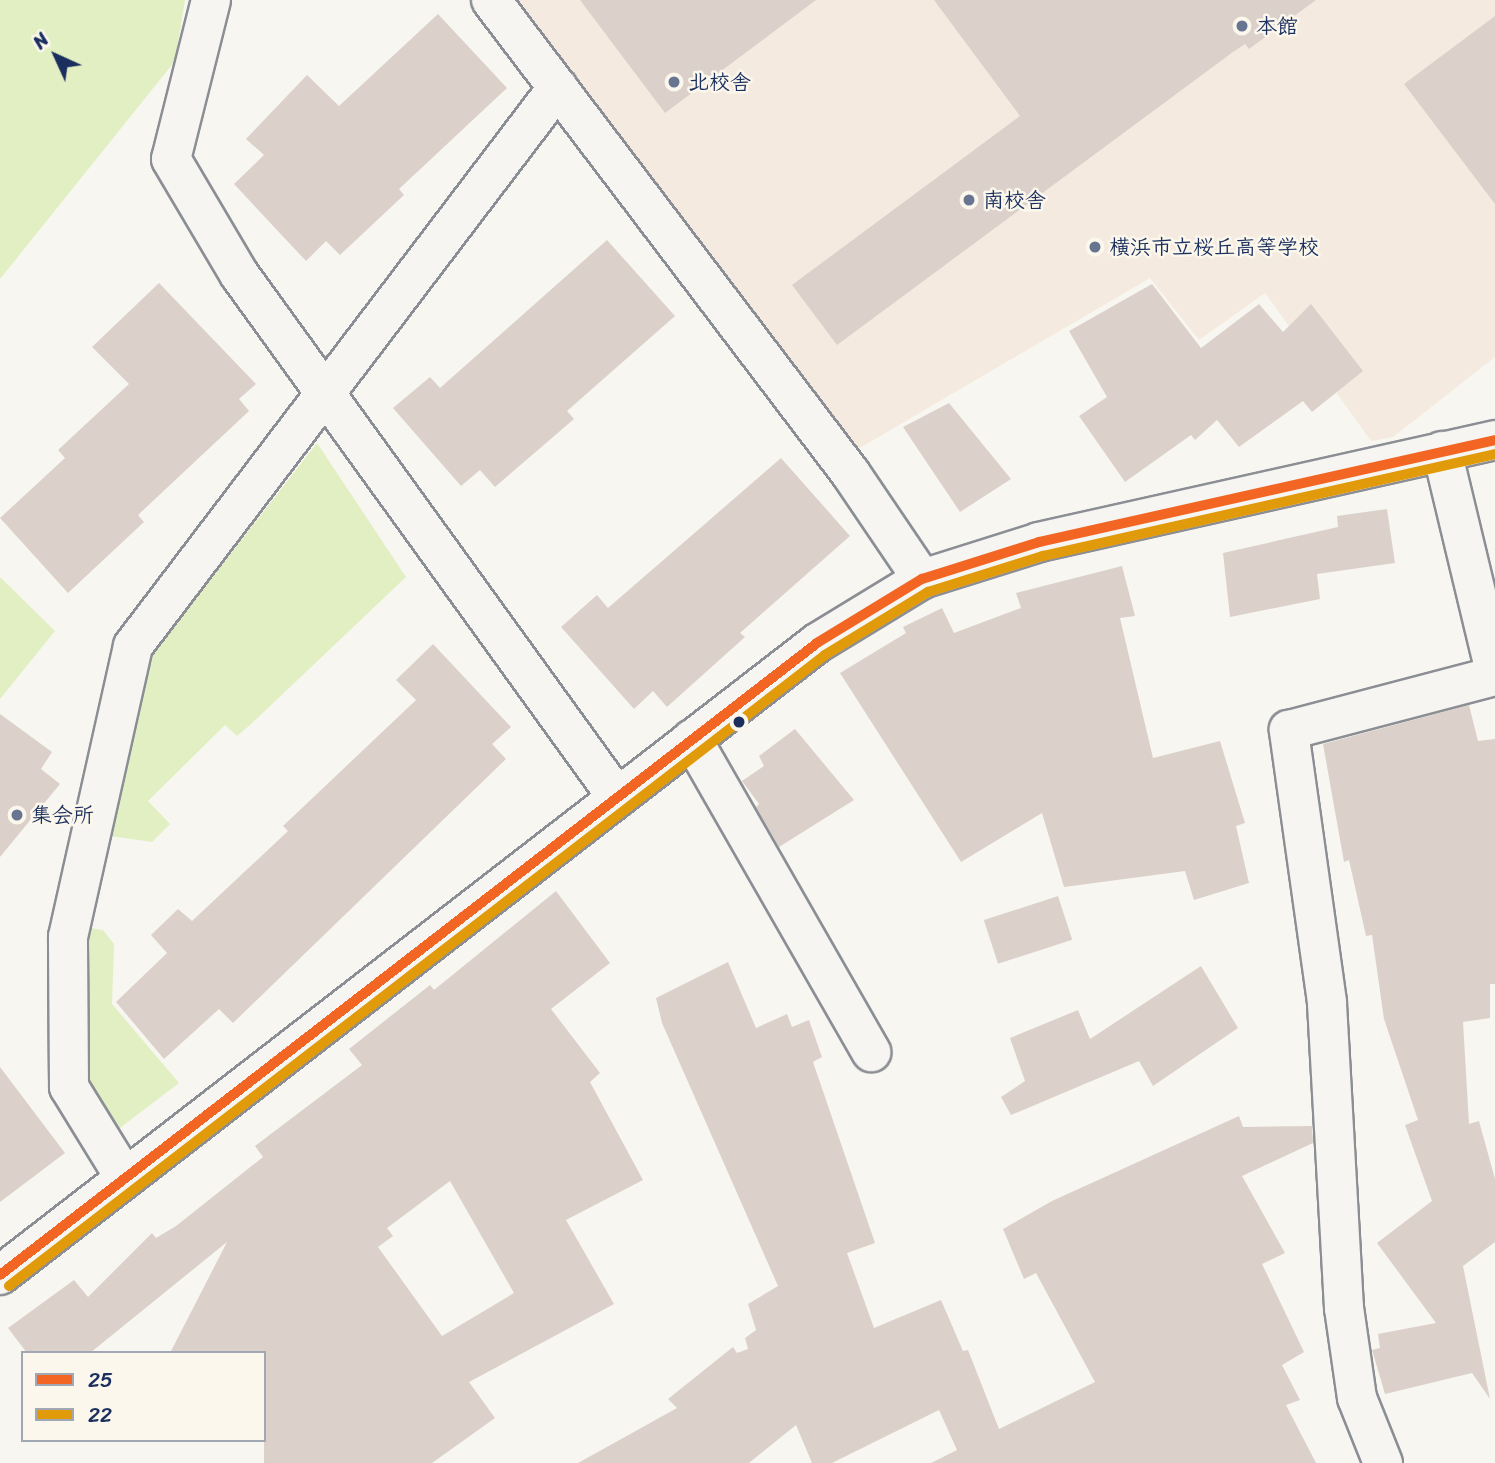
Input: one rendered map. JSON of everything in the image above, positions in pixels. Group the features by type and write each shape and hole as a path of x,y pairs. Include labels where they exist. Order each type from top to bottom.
{"street":[{"path":"211,0 171,159 239,274 617,797"},
{"path":"491,0 851,474 922,579"},
{"path":"125,1178 69,1087 68,937 133,646 558,87"},
{"path":"0,1275 817,643 922,579 1039,542 1495,440"},
{"path":"1384,1439 1357,1398 1344,1308 1326,1002 1289,730 1495,674 1442,451"},
{"path":"692,739 871,1052"}],"shaded area":[{"name":"横浜市立桜丘高等学校","path":"513,0 1495,0 1495,357 1393,437 1371,441 1265,293 1199,340 1150,278 853,452"}],"green space":[{"path":"0,0 185,0 175,61 0,279"},
{"path":"317,443 406,577 251,724 237,736 225,725 148,801 170,824 152,842 110,836 148,660"},
{"path":"0,577 55,631 0,699"},
{"path":"90,928 103,930 114,944 112,1004 179,1083 116,1131 91,1098 81,1057"}],"building":[{"name":"北校舎","path":"580,0 816,0 665,113"},
{"name":"南校舎","path":"934,0 1316,0 1249,49 1245,44 1233,52 837,345 792,285 1020,116"},
{"path":"438,14 507,88 399,189 404,195 340,255 326,241 306,261 234,184 264,155 246,139 307,75 339,106"},
{"path":"1495,16 1495,204 1404,84"},
{"path":"607,240 675,316 567,411 574,419 495,487 480,470 461,486 393,408 430,377 440,388"},
{"path":"159,283 256,384 239,399 249,411 138,515 144,522 68,593 0,518 65,458 58,450 129,384 92,347"},
{"path":"1152,284 1201,348 1259,304 1283,332 1311,304 1363,371 1312,412 1303,401 1239,447 1217,420 1195,440 1191,435 1125,482 1079,416 1107,397 1069,331"},
{"path":"949,403 1011,479 960,512 903,427"},
{"path":"781,458 850,536 740,633 745,637 667,707 653,691 634,709 561,627 597,595 608,608"},
{"path":"1387,509 1395,563 1317,574 1320,599 1230,617 1223,553 1338,527 1337,516"},
{"path":"1122,566 1135,616 1120,618 1153,758 1220,741 1245,823 1236,826 1249,883 1194,900 1185,871 1064,887 1042,813 961,862 840,673 906,633 903,627 942,608 954,633 1021,608 1016,593"},
{"path":"433,644 511,727 492,744 506,759 233,1023 219,1009 164,1059 116,1002 167,953 151,935 178,909 192,921 288,831 283,826 416,700 396,680"},
{"path":"1469,705 1478,741 1495,739 1495,984 1490,984 1490,1018 1463,1022 1469,1124 1479,1121 1495,1179 1495,1242 1463,1266 1490,1399 1472,1373 1385,1394 1372,1350 1380,1348 1378,1334 1436,1323 1377,1243 1432,1201 1405,1125 1418,1120 1384,1019 1372,935 1366,936 1349,860 1344,862 1323,744"},
{"name":"集会所","path":"0,714 52,752 41,769 60,784 0,857"},
{"path":"795,729 854,800 779,847 756,807 759,804 742,781 764,766 759,756"},
{"path":"556,891 610,963 551,1009 600,1073 590,1082 643,1180 566,1220 614,1304 469,1382 495,1418 432,1463 264,1463 266,1351 171,1351 227,1242 92,1351 25,1351 8,1328 74,1280 88,1297 152,1233 156,1238 176,1226 263,1157 255,1146 362,1065 349,1049 430,985 434,990","holes":["450,1181 514,1293 442,1336 378,1247 393,1236 387,1228"]},
{"path":"1058,896 1072,940 998,964 984,920"},
{"path":"728,962 756,1028 787,1014 792,1027 809,1020 822,1057 813,1062 875,1243 847,1253 874,1328 941,1300 963,1351 968,1350 999,1429 1095,1382 1036,1273 1024,1279 1003,1229 1052,1201 1239,1116 1243,1127 1312,1126 1313,1143 1242,1176 1285,1253 1262,1264 1304,1352 1282,1365 1300,1400 1286,1405 1316,1463 931,1463 957,1450 939,1410 832,1463 812,1463 796,1425 749,1463 578,1463 677,1408 668,1399 733,1347 737,1353 748,1349 745,1338 756,1330 748,1304 778,1286 662,1023 656,998"},
{"path":"1201,966 1238,1028 1153,1086 1139,1061 1011,1115 1001,1097 1025,1081 1010,1038 1078,1010 1090,1039"},
{"path":"0,1067 65,1153 0,1202"}],"transit line":[{"name":"25","path":"0,1275 817,643 922,579 1039,542 1495,440"},
{"name":"22","path":"9,1286 825,655 928,592 1043,556 1495,454"}],"place":[{"name":"本館","path":"1242,26"},
{"name":"北校舎","path":"674,82"},
{"name":"南校舎","path":"969,200"},
{"name":"横浜市立桜丘高等学校","path":"1095,247"},
{"name":"集会所","path":"17,815"}]}
